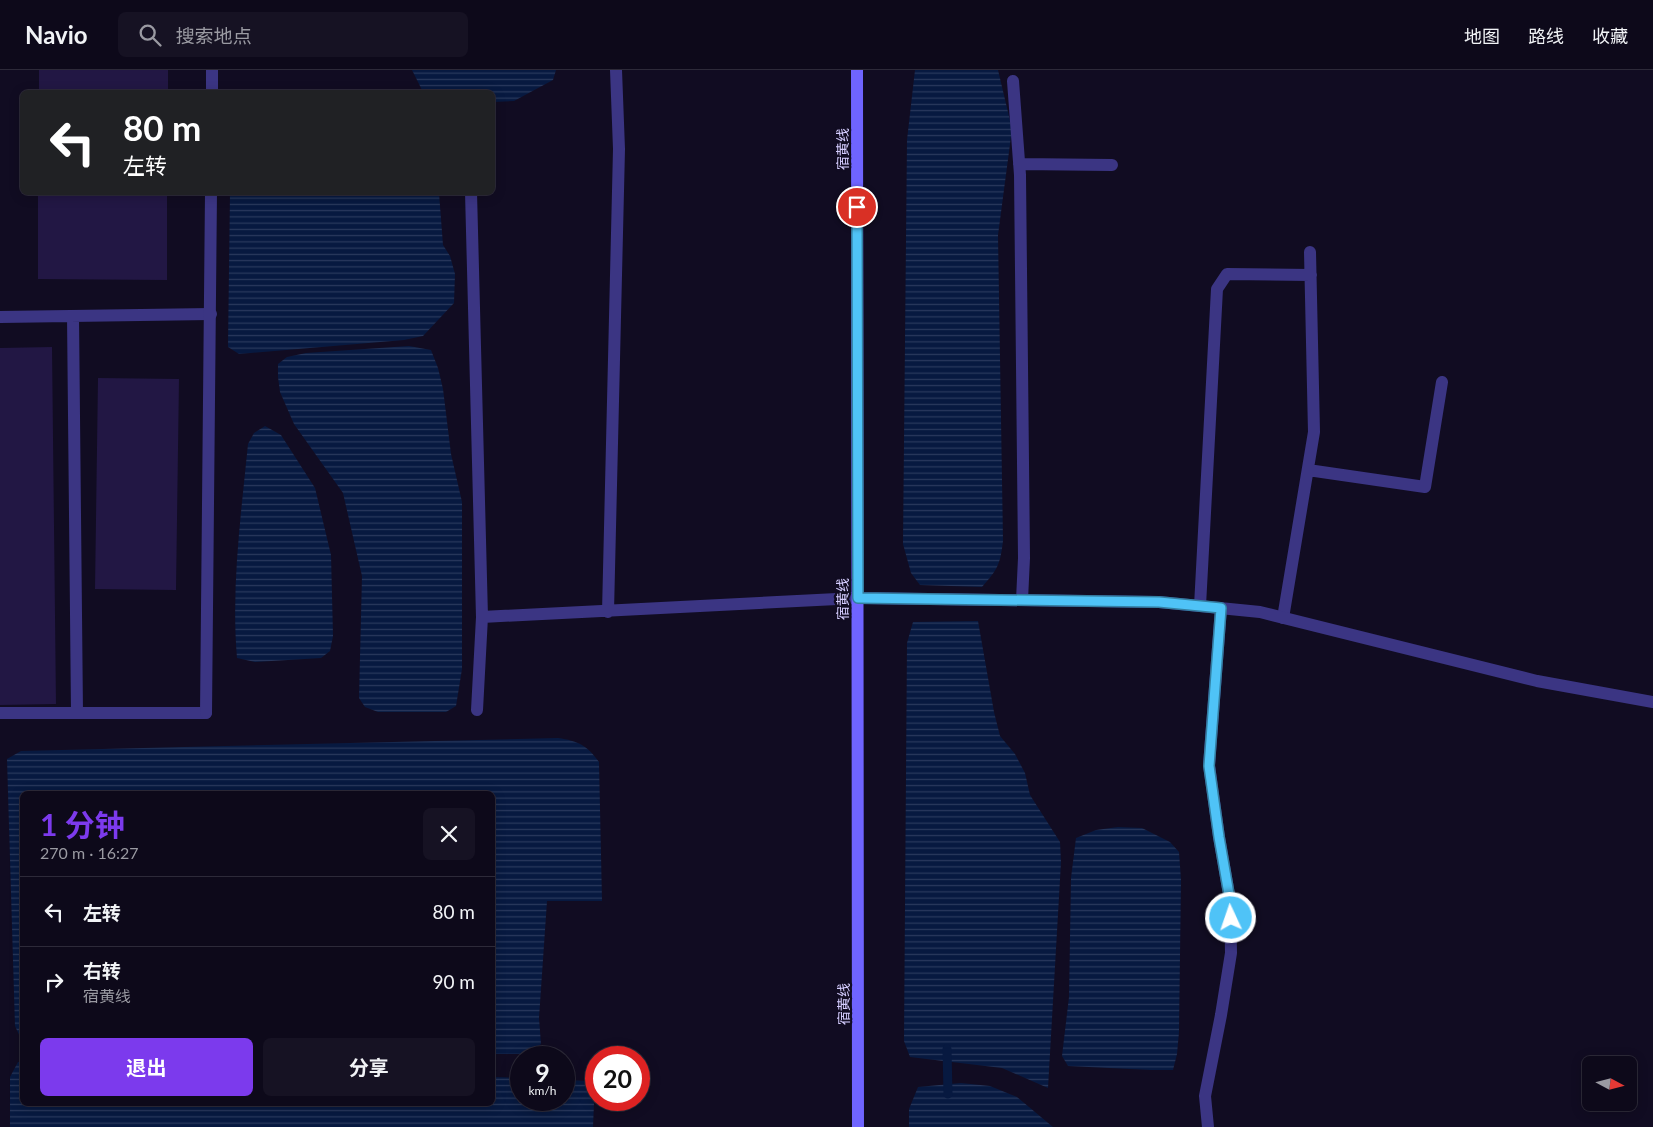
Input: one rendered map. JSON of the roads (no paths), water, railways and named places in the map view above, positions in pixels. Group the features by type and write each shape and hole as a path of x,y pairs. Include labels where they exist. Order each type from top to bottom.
{"main road":[{"name":"宿黄线","path":"857,70 858,1127"}],"street":[{"path":"212,70 212,90"},
{"path":"608,612 619,149 616,70"},
{"path":"1013,81 1019,164 1024,558 1022,600"},
{"path":"1019,164 1112,165"},
{"path":"0,714 206,713 211,195"},
{"path":"471,195 482,617 477,710"},
{"path":"1283,618 1314,432 1310,252"},
{"path":"1200,606 1217,289 1227,274 1311,275"},
{"path":"0,317 210,314"},
{"path":"73,316 77,713"},
{"path":"1308,470 1424,487 1442,382"},
{"path":"482,617 858,598 1159,602 1260,612 1537,681 1653,702"},
{"path":"1208,1127 1205,1096 1231,953 1230,900 1209,766 1221,608"}],"water":[{"path":"412,70 556,70 553,80 514,101 495,102 495,90 422,90"},
{"path":"915,70 998,70 1012,129 998,235 1003,541 1001,556 997,566 992,576 982,587 920,585 911,573 903,544 907,140"},
{"path":"230,195 439,195 443,245 450,256 455,274 454,303 423,336 404,340 239,354 228,347"},
{"path":"409,346 431,350 438,368 443,389 451,454 462,502 462,669 456,706 446,712 378,712 365,707 359,698 362,576 343,493 294,424 280,392 278,377 278,364 287,357 306,353"},
{"path":"265,426 281,435 315,488 331,555 333,636 330,651 321,658 255,662 237,658 235,631 236,578 248,444 254,433"},
{"path":"978,621 1000,736 1015,754 1025,773 1030,795 1060,842 1061,862 1048,1088 1002,1068 910,1057 904,1041 907,643 913,622"},
{"path":"558,738 571,741 586,748 599,762 602,901 547,901 539,1018 541,1044 538,1046 510,1046 510,1054 495,1054 495,791 20,791 20,1037 15,1026 7,759 21,751"},
{"path":"1118,827 1142,828 1170,842 1179,852 1181,880 1179,1032 1173,1070 1068,1066 1062,1056 1069,997 1071,878 1076,838 1096,830"},
{"path":"18,1062 20,1062 20,1106 495,1106 495,1077 510,1078 510,1111 575,1111 575,1080 585,1081 585,1111 594,1111 593,1127 10,1127 10,1077"},
{"path":"961,1083 990,1086 1017,1097 1053,1127 909,1127 909,1109 918,1087"}],"waterway":[{"path":"947,1049 948,1094"}]}
